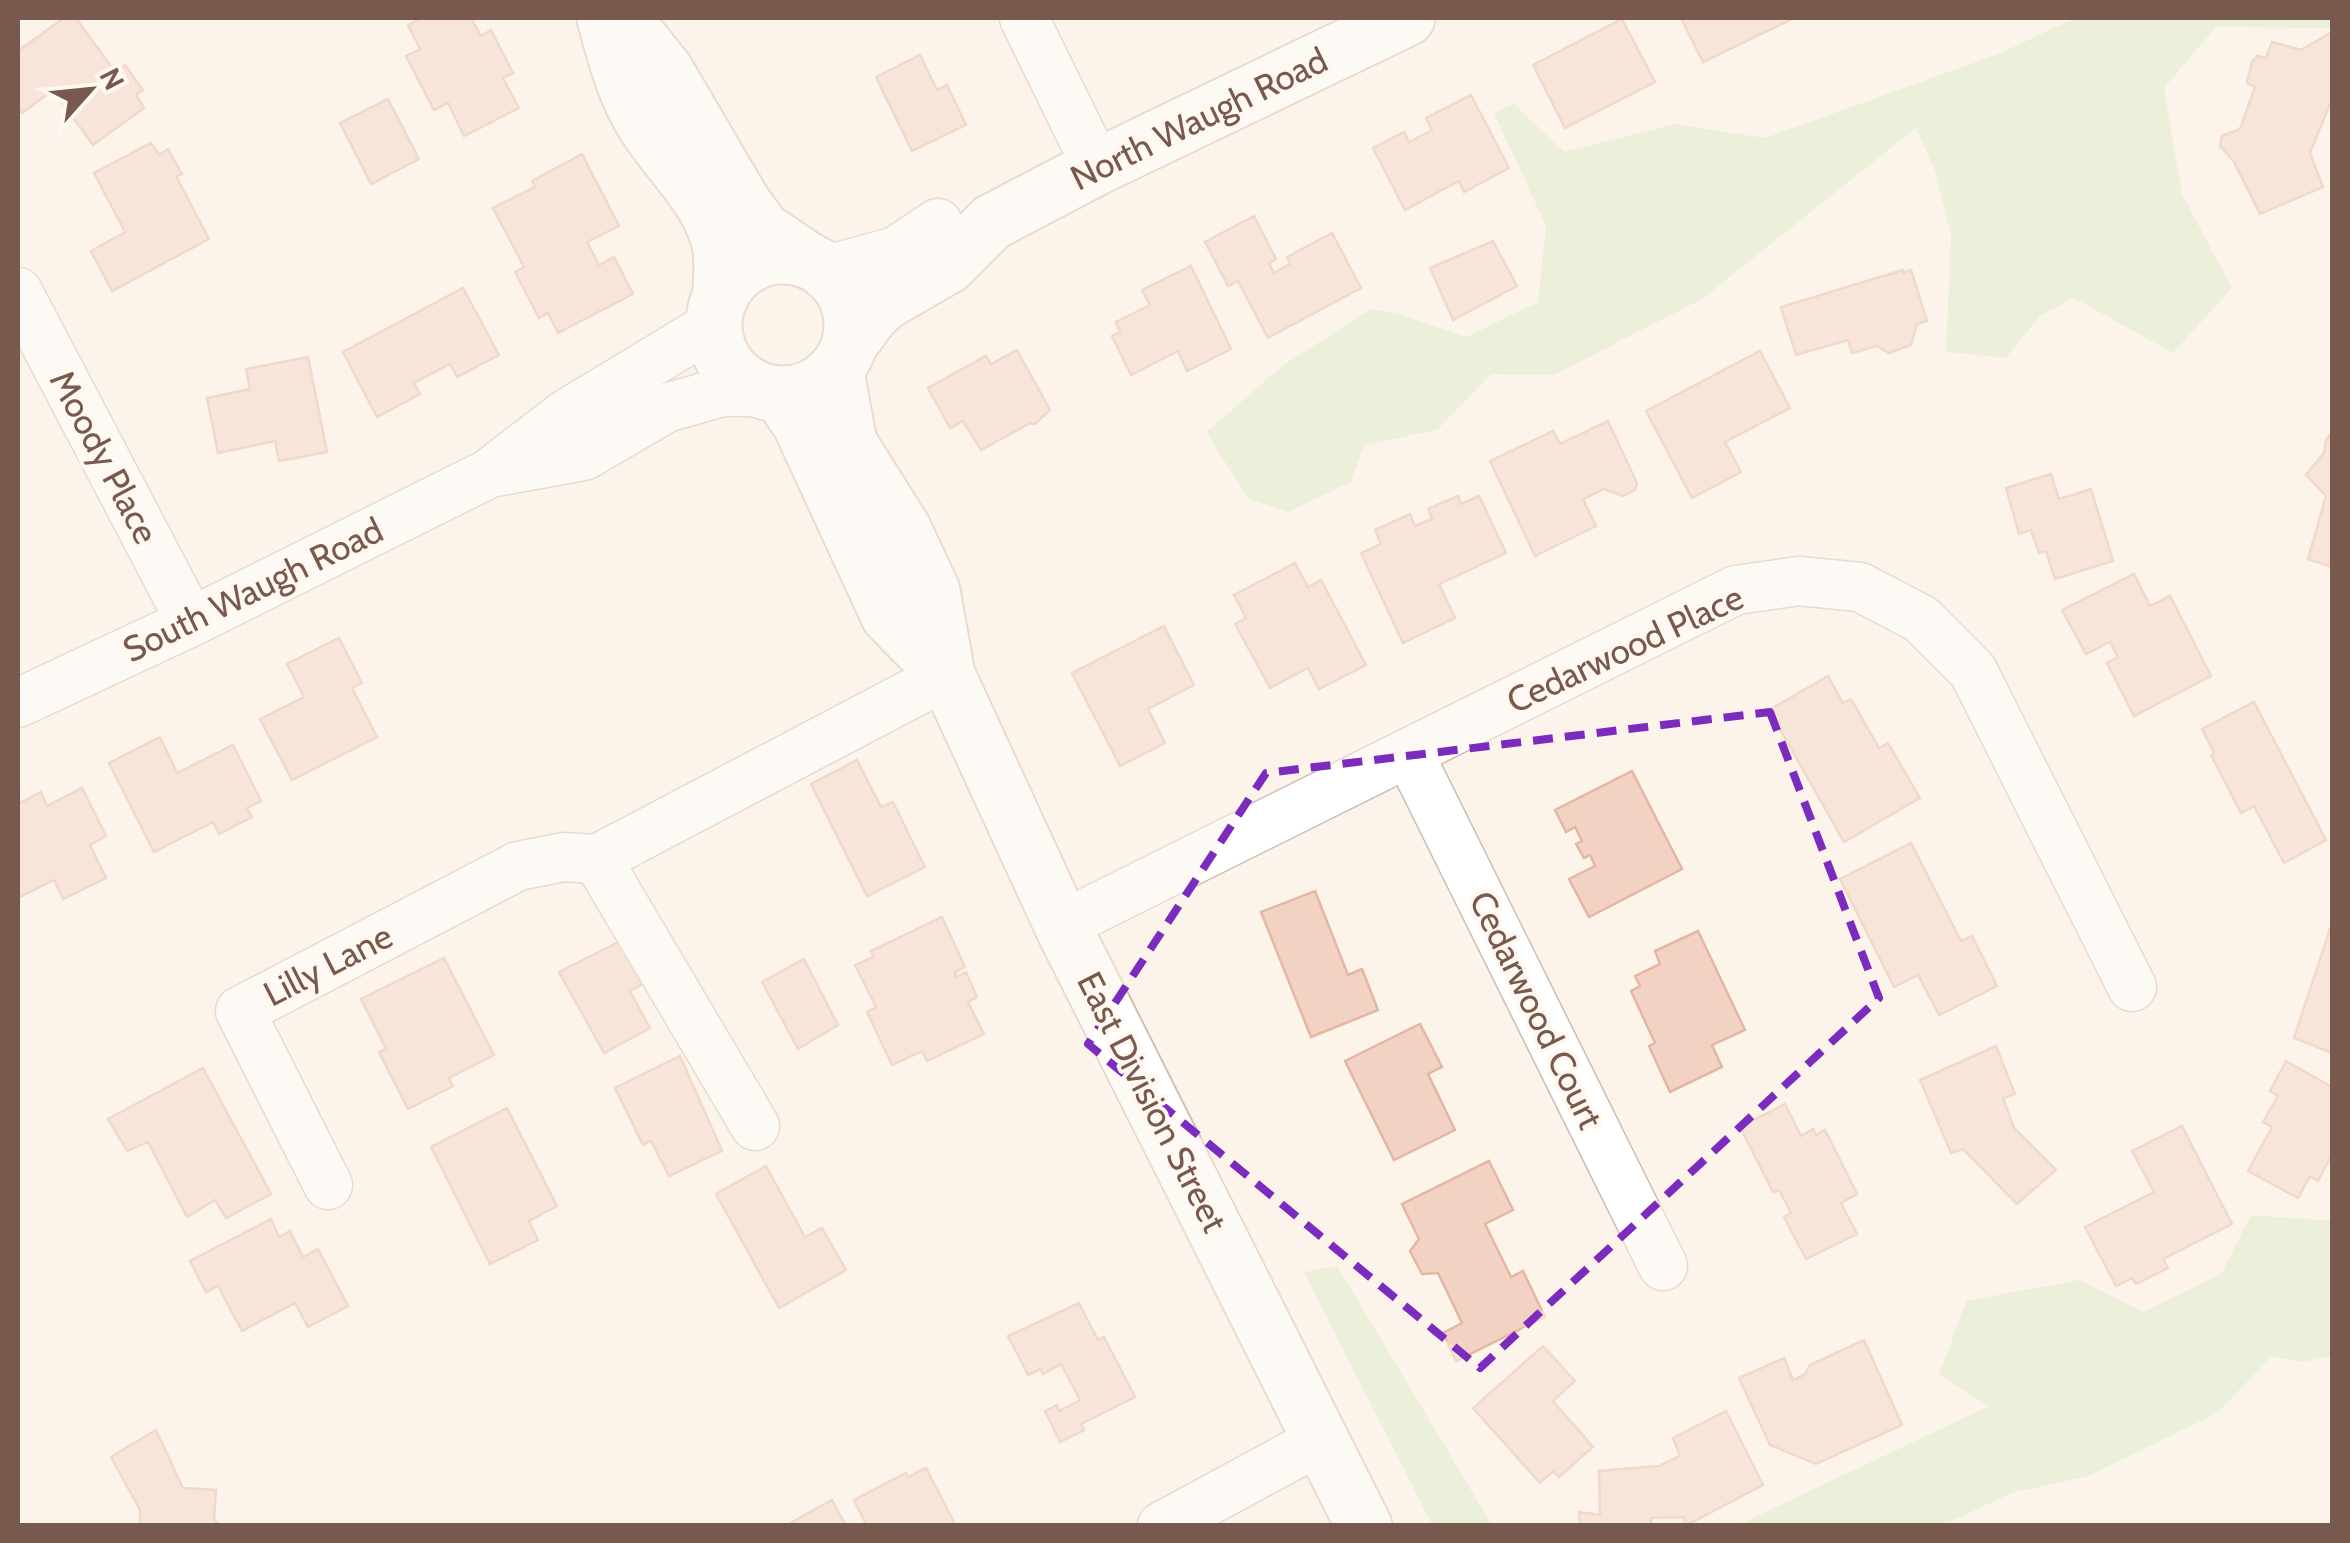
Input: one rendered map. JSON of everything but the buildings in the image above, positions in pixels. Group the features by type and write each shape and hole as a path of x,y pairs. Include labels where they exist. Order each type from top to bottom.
{"street":[{"path":"605,18 622,79 645,125 683,174 710,218 721,248 717,310 720,356 737,378 771,394 814,388 843,357 854,321 847,294 816,264 763,230 664,70 622,18"},
{"path":"1024,18 1098,167"},
{"name":"North Waugh Road","path":"843,357 885,302 949,265 992,222 1407,18"},
{"name":"North Waugh Road","path":"816,264 896,250 938,224 992,222"},
{"path":"717,310 731,278 752,262 779,255 816,264"},
{"name":"Moody Place","path":"18,292 191,622"},
{"name":"South Waugh Road","path":"18,704 488,474 566,414 717,310"},
{"name":"East Division Street","path":"843,357 849,443 903,529 932,591 947,675 1062,925 1364,1526"},
{"name":"South Waugh Road","path":"488,474 584,456 666,408 722,392 771,394"},
{"name":"East Division Street","path":"771,394 800,424 889,616 947,675"},
{"name":"Cedarwood Place","path":"1062,925 1736,590 1799,581 1860,587 1921,619 1973,671 2132,986"},
{"name":"Lilly Lane","path":"328,1185 240,1012 518,866 564,856 597,858 947,675"},
{"name":"Cedarwood Court","path":"1409,754 1662,1266"},
{"path":"597,858 754,1126"},
{"path":"1162,1526 1321,1440"}],"highlighted area":[{"path":"1770,712 1879,998 1480,1368 1088,1044 1266,773"}],"green space":[{"path":"2074,18 2332,18 2332,28 2216,27 2164,88 2182,194 2232,288 2173,353 2074,298 2041,315 2006,358 1946,352 1951,235 1934,169 1916,128 1702,299 1554,375 1491,374 1437,430 1364,445 1351,482 1288,512 1248,498 1206,432 1285,364 1371,309 1466,337 1538,302 1546,226 1494,113 1514,104 1564,152 1676,124 1765,138 2001,53"},
{"path":"2251,1215 2332,1221 2332,1356 2302,1362 2272,1356 2217,1413 2089,1476 2011,1493 1944,1525 1738,1525 1989,1406 1939,1375 1966,1301 2079,1280 2143,1312 2221,1274"},
{"path":"1337,1266 1492,1525 1432,1525 1304,1272"}]}
